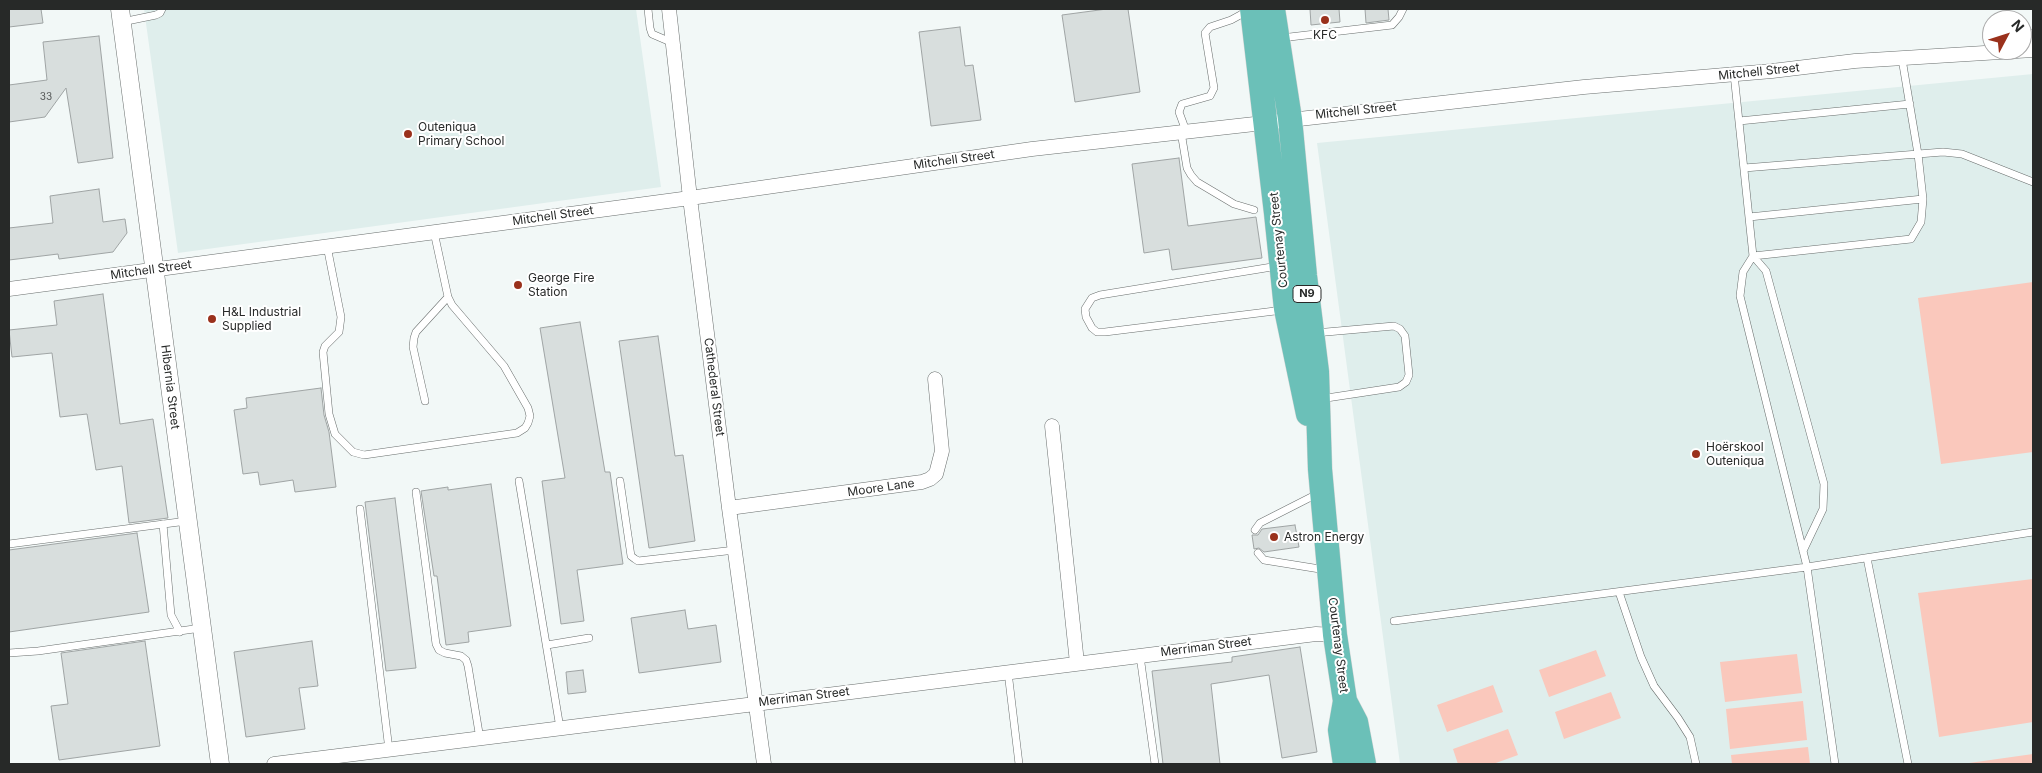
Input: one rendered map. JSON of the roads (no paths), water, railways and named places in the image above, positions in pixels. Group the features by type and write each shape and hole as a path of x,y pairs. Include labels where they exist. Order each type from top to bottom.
{"highway":[{"name":"Courtenay Street","path":"1252,9 1286,310 1321,481"},
{"name":"Courtenay Street","path":"1273,9 1290,119 1317,372 1321,481 1335,635 1345,701 1340,730 1345,764"},
{"name":"Courtenay Street","path":"1345,701 1356,722 1364,764"}],"street":[{"name":"Cathederal Street","path":"669,9 690,198 729,508 764,764"},
{"name":"Hibernia Street","path":"121,15 220,764"},
{"name":"Mitchell Street","path":"1902,59 1982,45"},
{"name":"Mitchell Street","path":"9,289 690,198 1032,149 1183,131 1266,124 1290,119 1584,87 1855,61 2033,50"},
{"name":"Moore Lane","path":"729,508 922,482 930,479 936,474 942,452 935,379"},
{"path":"1052,426 1077,663"},
{"name":"Merriman Street","path":"274,764 302,763 757,702 1077,663 1316,634 1335,635"}],"lane":[{"path":"121,15 156,15 162,9"},
{"path":"648,9 652,34 673,43"},
{"path":"1246,9 1242,14 1210,27 1205,33 1214,88 1210,96 1182,104 1180,112 1187,168 1191,175 1198,182 1234,204 1254,210"},
{"path":"1277,38 1392,25 1400,17 1403,9"},
{"path":"1753,256 1911,239 1920,222 1923,200 1918,154 1902,59"},
{"path":"1734,74 1753,256 1766,271 1824,484 1824,509 1803,552"},
{"path":"1739,121 1910,104"},
{"path":"1744,168 1944,152 1962,154 2033,182"},
{"path":"1749,217 1923,200"},
{"path":"327,246 341,317 339,332 325,346 322,352 328,414 335,434 353,452 364,455 517,433 525,428 530,416 528,408 508,375 452,305 448,297 434,232"},
{"path":"1753,256 1743,272 1740,296 1807,567 1835,764"},
{"path":"1281,266 1100,295 1092,298 1085,310 1086,317 1092,328 1097,332 1105,332 1286,310"},
{"path":"425,401 413,346 414,338 416,332 448,297"},
{"path":"1312,334 1394,326 1400,329 1405,336 1409,375 1406,382 1399,387 1318,400"},
{"path":"520,481 560,728"},
{"path":"620,481 631,556 638,561 735,550"},
{"path":"1255,530 1260,523 1321,481"},
{"path":"416,492 436,644 439,650 445,654 461,656 466,660 480,739"},
{"path":"360,510 389,750"},
{"path":"9,544 188,521"},
{"path":"163,524 171,615 180,632"},
{"path":"1394,621 1807,567 2033,532"},
{"path":"1258,552 1264,560 1329,570"},
{"path":"1867,558 1908,764"},
{"path":"1619,592 1641,657 1654,686 1690,737 1696,764"},
{"path":"9,653 38,651 201,628"},
{"path":"547,645 589,638"},
{"path":"1140,656 1155,764"},
{"path":"1008,672 1019,764"}],"place":[{"name":"KFC","path":"1325,20"},
{"name":"Outeniqua Primary School","path":"408,134"},
{"name":"George Fire Station","path":"518,285"},
{"name":"H&L Industrial Supplied","path":"212,319"},
{"name":"Hoërskool Outeniqua","path":"1696,454"},
{"name":"Astron Energy","path":"1274,537"}]}
